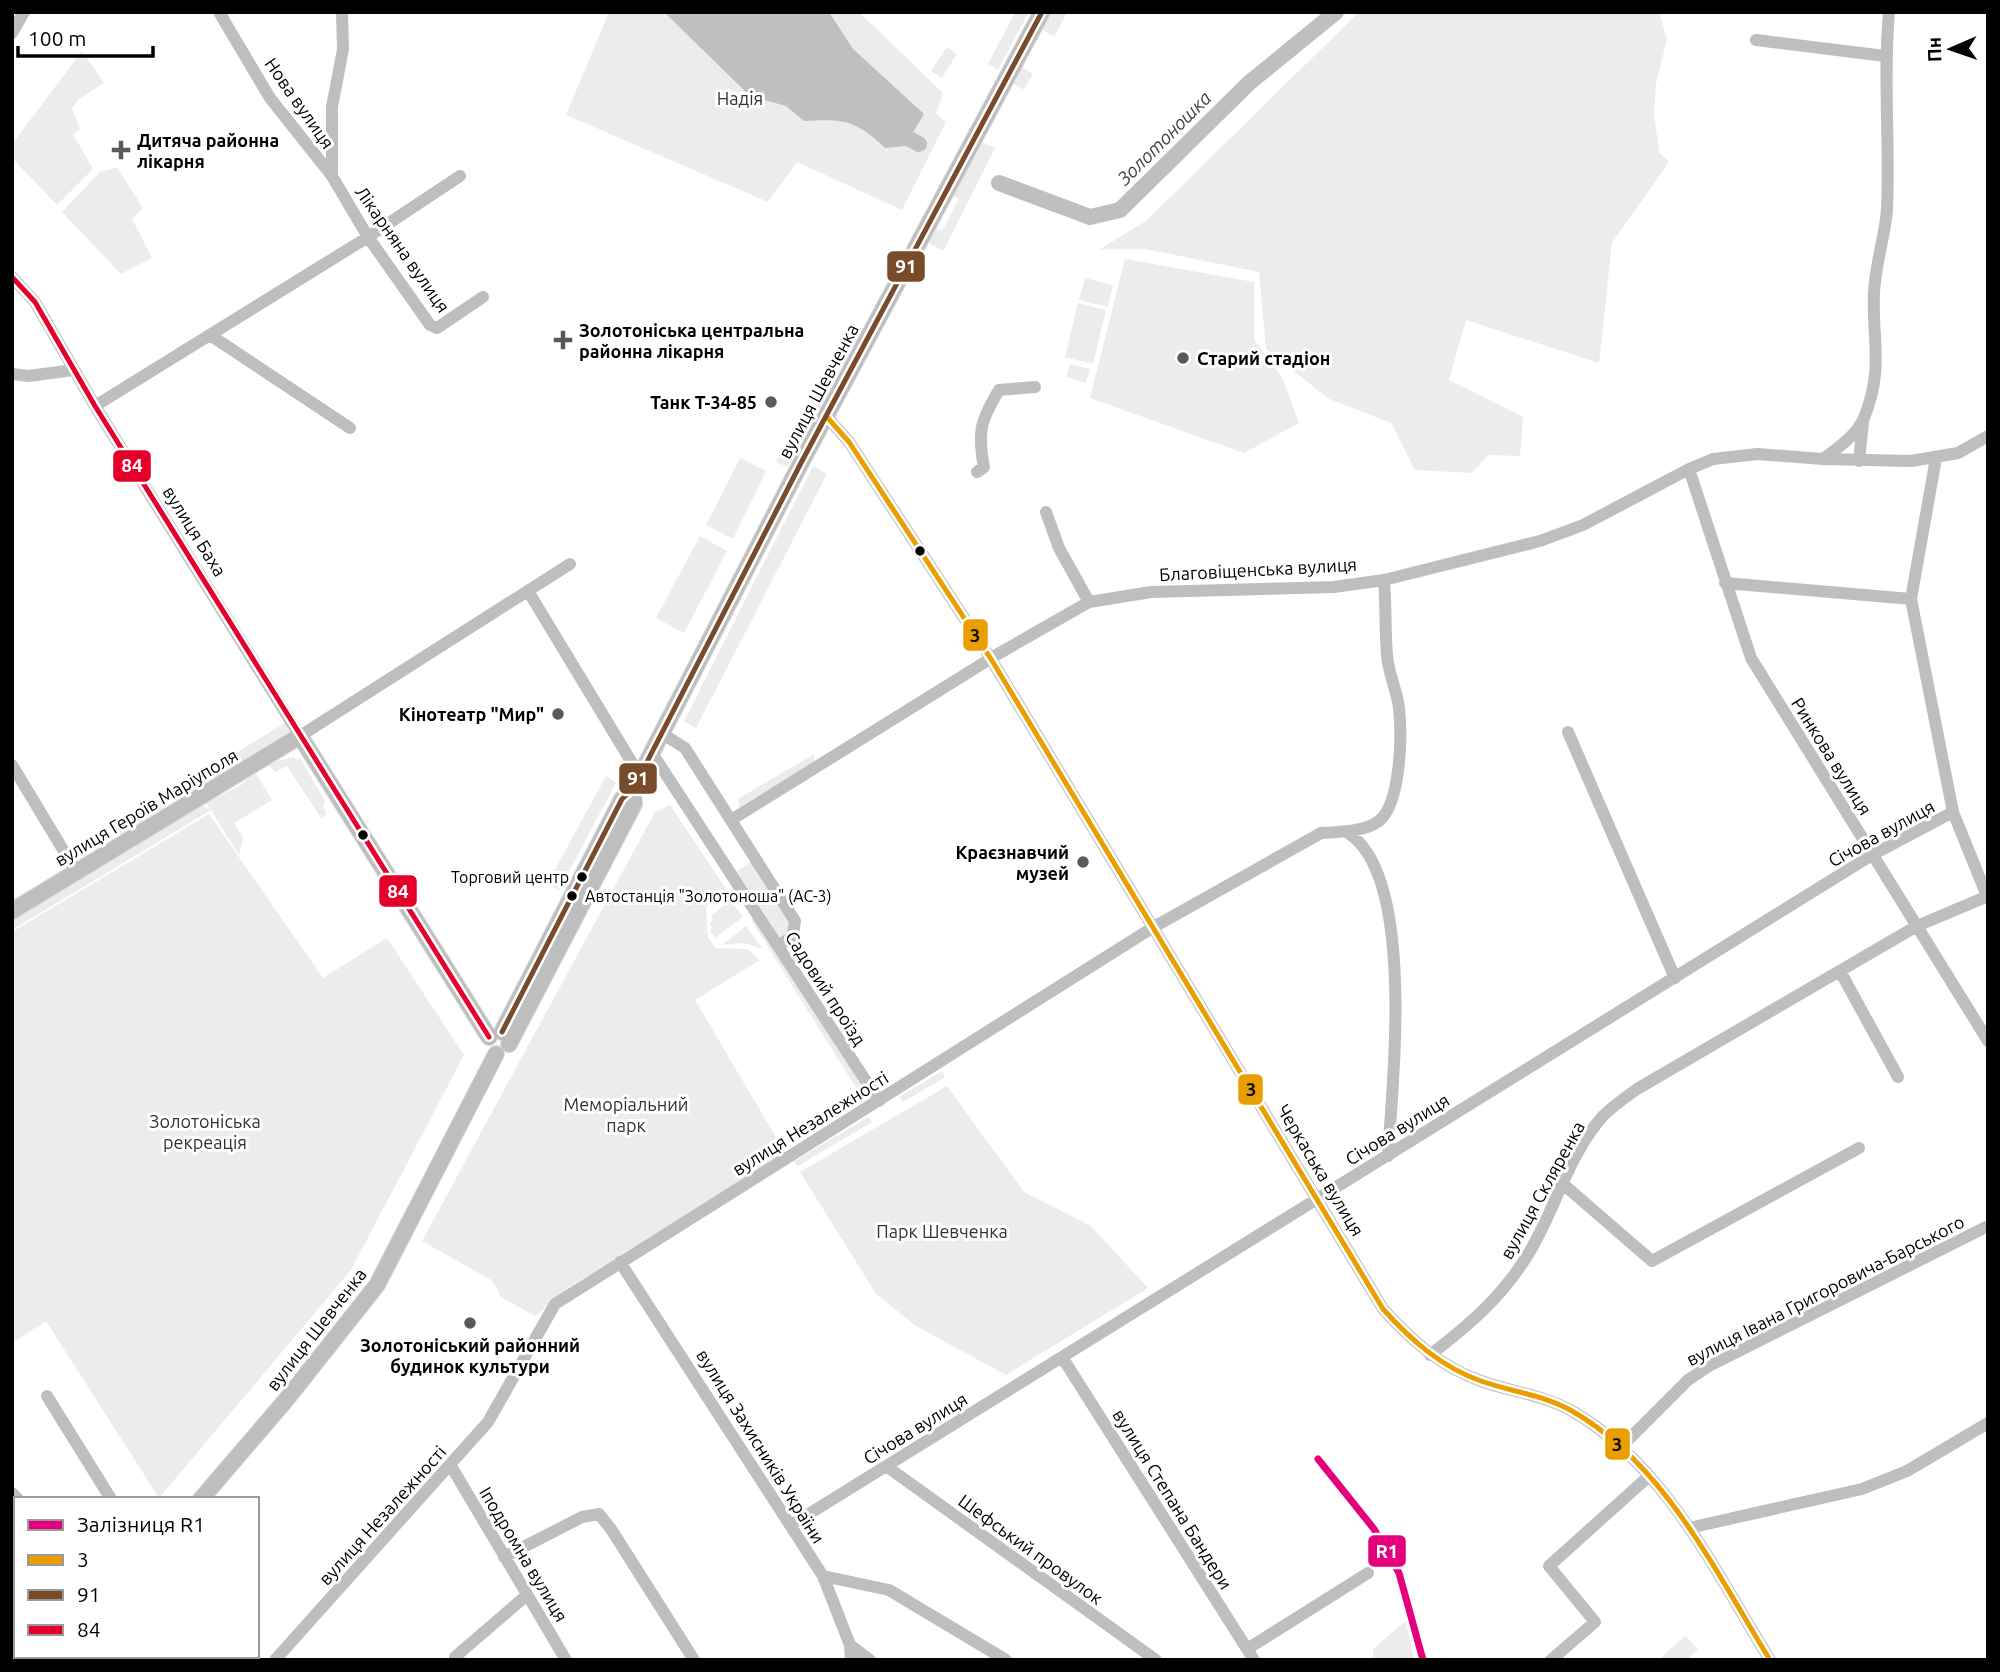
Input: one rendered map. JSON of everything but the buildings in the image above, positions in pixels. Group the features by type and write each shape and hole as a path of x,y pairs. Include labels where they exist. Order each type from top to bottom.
{"main road":[{"name":"вулиця Шевченка","path":"203,1497 278,1410 377,1285 499,1042 634,804 637,782 661,733 826,416 1042,12"},
{"name":"вулиця Героїв Маріуполя","path":"12,911 300,736"},
{"path":"300,736 499,1042"}],"street":[{"path":"12,33 24,12"},
{"name":"Нова вулиця","path":"219,12 270,98 332,176"},
{"name":"Лікарняна вулиця","path":"342,12 343,49 332,107 332,176 368,237 430,325 437,328 483,297"},
{"path":"1859,461 1863,421 1876,381 1877,328 1874,293 1886,212 1889,120 1885,56 1889,12"},
{"path":"1756,40 1885,56"},
{"path":"94,406 368,237 460,176"},
{"name":"вулиця Баха","path":"12,277 35,302 94,406 300,736"},
{"path":"209,335 350,428"},
{"path":"12,374 29,376 73,370"},
{"path":"977,472 984,467 979,442 983,417 999,390 1035,387"},
{"name":"Черкаська вулиця","path":"826,416 849,442 991,659 1383,1310 1430,1355 1480,1381 1550,1400 1574,1412 1620,1448 1648,1477 1689,1528 1770,1660"},
{"path":"1823,459 1848,441 1863,421"},
{"name":"Благовіщенська вулиця","path":"731,820 991,659 1089,602 1150,592 1334,587 1384,580 1540,541 1583,525 1689,469 1735,454 1859,461 1937,458 1958,453 1988,436"},
{"path":"1937,458 1910,599 1953,812 1987,896"},
{"name":"Ринкова вулиця","path":"1689,469 1751,658 1988,1041"},
{"path":"1046,512 1059,548 1089,602"},
{"path":"300,736 570,564"},
{"name":"вулиця Незалежності","path":"275,1660 488,1422 555,1304 1152,928 1321,833 1345,831 1377,823 1389,811 1400,740 1399,707 1387,659 1384,580"},
{"path":"1725,583 1910,599"},
{"path":"528,592 637,782"},
{"path":"1568,732 1675,978"},
{"path":"661,733 685,748 795,921 793,936 778,946"},
{"name":"Садовий проїзд","path":"652,753 879,1101"},
{"path":"12,765 77,873"},
{"name":"Січова вулиця","path":"791,1525 1872,855 1953,812"},
{"path":"1345,831 1359,839 1378,878 1391,922 1396,1033 1388,1156"},
{"name":"вулиця Скляренка","path":"1430,1355 1480,1317 1503,1292 1528,1254 1583,1145 1604,1115 1637,1089 1917,926 1987,896"},
{"path":"1840,971 1898,1077"},
{"path":"1563,1184 1652,1261 1859,1148"},
{"name":"вулиця Івана Григоровича-Барського","path":"1620,1448 1688,1380 1709,1366 1988,1226"},
{"name":"вулиця Захисників України","path":"620,1262 823,1576 850,1645 851,1660"},
{"name":"вулиця Степана Бандери","path":"1062,1357 1250,1654"},
{"path":"47,1396 110,1497"},
{"path":"1689,1528 1862,1489 1907,1471 1988,1423"},
{"name":"Іподромна вулиця","path":"451,1466 566,1660"},
{"name":"Шефський провулок","path":"886,1466 1156,1660"},
{"path":"1551,1660 1595,1622 1549,1566 1648,1477"},
{"path":"504,1557 582,1517 598,1514 611,1528 694,1660"},
{"path":"1250,1654 1368,1573"},
{"path":"823,1576 889,1590 1006,1660"},
{"path":"455,1657 527,1595"},
{"path":"850,1645 870,1660"}],"green space":[{"name":"Надія","path":"609,12 859,12 943,93 936,114 946,122 902,210 797,162 768,202 566,115"},
{"path":"1015,12 1029,12 998,70 988,64"},
{"path":"1048,12 1067,12 1054,37 1040,28"},
{"path":"1359,12 1659,12 1667,39 1656,84 1654,113 1659,152 1669,162 1612,243 1599,363 1466,320 1449,380 1523,417 1520,456 1488,455 1472,473 1415,470 1391,423 1329,399 1266,349 1259,272 1145,249 1100,249 1146,221"},
{"path":"947,47 957,54 942,78 931,71"},
{"path":"82,51 104,83 79,99 72,108 80,129 73,134 93,169 57,205 12,158 12,144"},
{"path":"1020,66 1033,74 1024,90 1014,84"},
{"path":"981,142 995,148 943,251 927,242 935,228 942,231 959,199 952,195"},
{"path":"117,167 143,208 132,219 152,258 121,274 62,212 100,172"},
{"name":"Старий стадіон","path":"1125,259 1254,282 1254,339 1282,377 1299,423 1244,453 1090,398"},
{"path":"1085,278 1113,285 1108,307 1079,300"},
{"path":"1078,303 1106,310 1093,364 1065,357"},
{"path":"849,324 862,331 845,366 827,367 834,384 787,467 776,462"},
{"path":"1070,364 1090,369 1086,383 1066,377"},
{"path":"740,458 766,471 733,539 706,525"},
{"path":"813,466 827,474 696,728 684,721"},
{"path":"700,536 727,551 684,633 656,618"},
{"path":"285,723 290,734 188,795 182,786"},
{"path":"814,754 814,762 739,807 738,799"},
{"path":"294,757 296,760 300,758 325,801 323,807 327,814 321,818 287,766 275,772 268,763"},
{"path":"255,772 272,800 234,823 243,838 239,855 211,810 12,930 12,918 199,804 210,809 206,803 241,785"},
{"path":"606,776 616,783 559,890 547,884"},
{"path":"159,801 165,810 122,837 114,828"},
{"name":"Меморіальний парк","path":"670,805 726,889 706,907 708,937 715,948 747,949 760,960 695,1000 786,1154 569,1287 535,1316 501,1297 493,1281 422,1241 655,812"},
{"name":"Золотоніська рекреація","path":"209,814 323,978 387,938 464,1055 351,1270 160,1497 46,1321 12,1343 12,932"},
{"path":"752,861 790,920 791,931 780,938 737,871"},
{"path":"730,900 743,917 715,938 710,931 712,928 709,923 713,920 711,916"},
{"path":"755,917 868,1095 863,1099 751,920"},
{"path":"746,926 763,949 744,943 722,945"},
{"path":"942,1071 945,1077 903,1102 899,1097"},
{"name":"Парк Шевченка","path":"947,1086 1024,1192 1091,1226 1148,1288 1006,1375 916,1326 876,1294 800,1172"},
{"path":"868,1117 872,1122 798,1166 793,1162"},
{"path":"1406,1621 1414,1660 1373,1660 1373,1649"},
{"path":"1686,1636 1698,1650 1686,1660 1663,1660 1661,1657"}],"shaded area":[{"path":"664,12 829,12 853,49 924,114 905,146 885,148 866,132 849,123 829,120 804,121 786,106 750,96"}],"waterway":[{"name":"Золотоношка","path":"999,183 1090,217 1120,210 1249,83 1336,12"},
{"name":"Золотоношка","path":"890,129 919,144"}],"rail line":[{"name":"R1","path":"1318,1459 1374,1529 1399,1573 1423,1660"}],"transit line":[{"name":"91","path":"502,1032 622,799 633,789 802,461 1042,12"},
{"name":"84","path":"12,277 35,302 95,406 489,1037"},
{"name":"3","path":"826,416 849,442 991,659 1383,1309 1416,1342 1453,1368 1481,1381 1539,1397 1572,1411 1605,1433 1635,1460 1686,1523 1770,1660"}],"place":[{"name":"Дитяча районна лікарня","path":"121,150"},
{"name":"Золотоніська центральна районна лікарня","path":"563,340"},
{"name":"Старий стадіон","path":"1183,358"},
{"name":"Танк Т-34-85","path":"771,402"},
{"name":"Кінотеатр \"Мир\"","path":"558,714"},
{"name":"Краєзнавчий музей","path":"1083,862"},
{"name":"Торговий центр","path":"582,877"},
{"name":"Автостанція \"Золотоноша\" (АС-3)","path":"572,896"},
{"name":"Золотоніський районний будинок культури","path":"470,1323"}]}
